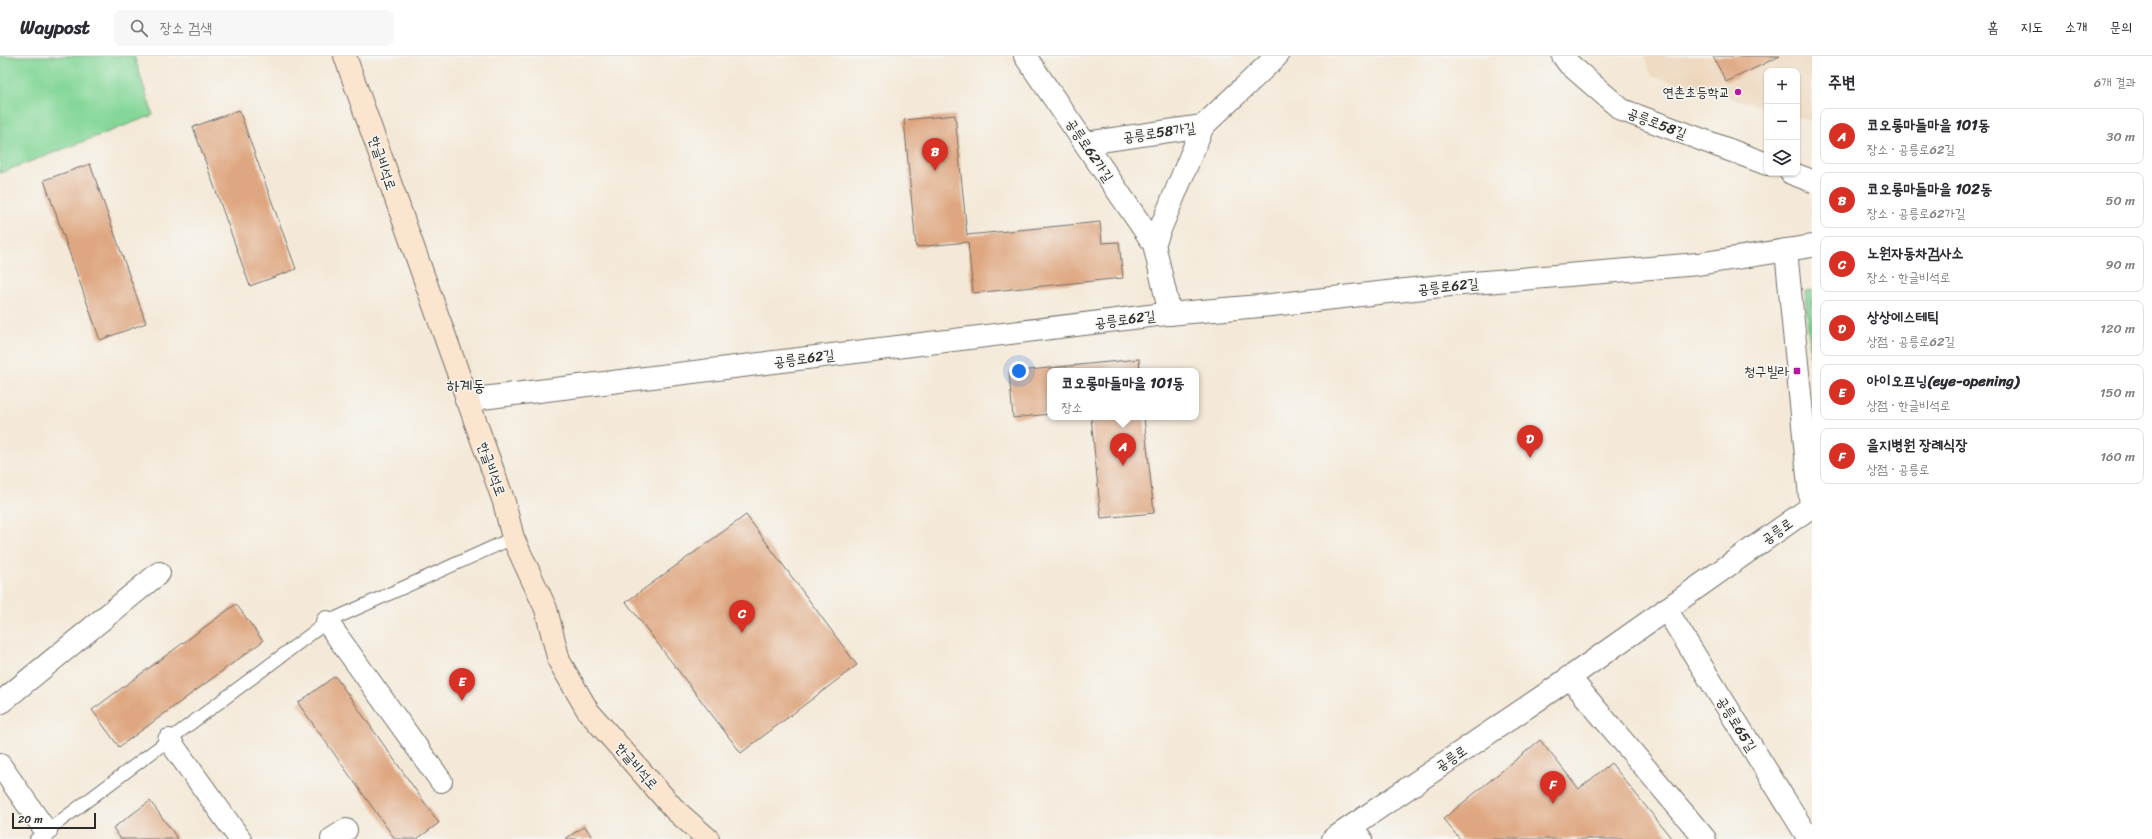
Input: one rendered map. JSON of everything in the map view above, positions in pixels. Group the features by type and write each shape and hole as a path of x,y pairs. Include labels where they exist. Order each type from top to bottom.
{"main road":[{"name":"한글비석로","path":"345,56 466,400 504,502 513,538 546,609 560,661 588,710 675,810 708,839"}],"street":[{"name":"공릉로62가길","path":"1026,56 1154,244 1170,314"},
{"name":"공릉로58가길","path":"1086,143 1203,126 1276,56"},
{"name":"공릉로58길","path":"1564,56 1569,64 1622,110 1764,163"},
{"path":"1154,244 1203,126"},
{"path":"1799,176 1812,181"},
{"path":"1786,250 1812,246"},
{"name":"공릉로62길","path":"466,400 1170,314 1271,305 1450,285 1698,264 1786,250"},
{"name":"공릉로","path":"1348,835 1569,677 1812,507 1786,250"},
{"path":"0,702 159,573"},
{"name":"공릉로65길","path":"1666,609 1809,839"},
{"path":"327,622 441,781"},
{"path":"1569,677 1705,839"},
{"path":"169,740 240,839"},
{"path":"0,765 41,835"}],"lane":[{"path":"41,835 327,622 513,538"}],"shaded area":[{"name":"연촌초등학교","path":"1644,56 1812,56 1812,121 1800,118 1800,68 1764,68 1764,107 1652,76"}],"green space":[{"path":"0,56 134,56 153,115 0,173"},
{"path":"1812,290 1812,377 1805,291"}],"building":[{"path":"1713,56 1780,56 1726,82"},
{"path":"239,110 296,269 250,286 193,127"},
{"path":"955,115 967,235 1100,222 1102,243 1119,242 1123,278 973,293 968,242 916,247 904,120"},
{"path":"90,164 146,323 100,340 44,180"},
{"path":"1139,359 1140,368 1049,368"},
{"path":"1047,368 1047,414 1013,418 1009,372"},
{"path":"1091,420 1144,420 1154,513 1101,518"},
{"path":"746,515 857,665 741,753 626,602"},
{"path":"236,604 263,641 119,747 92,710"},
{"path":"335,676 439,823 417,839 395,839 298,703"},
{"path":"1540,740 1579,789 1611,763 1672,839 1460,839 1443,819"},
{"path":"150,801 178,839 121,839 113,828"},
{"path":"585,826 593,839 565,839"}],"place":[{"name":"연촌초등학교","path":"1738,92"},
{"name":"코오롱마들마을 102동","path":"935,171"},
{"name":"청구빌라","path":"1797,371"},
{"name":"상상에스테틱","path":"1530,458"},
{"name":"코오롱마들마을 101동","path":"1123,466"},
{"name":"노원자동차검사소","path":"742,633"},
{"name":"아이오프닝(eye-opening)","path":"462,701"},
{"name":"을지병원 장례식장","path":"1553,804"}],"district":[{"name":"하계동","path":"466,385"}]}
